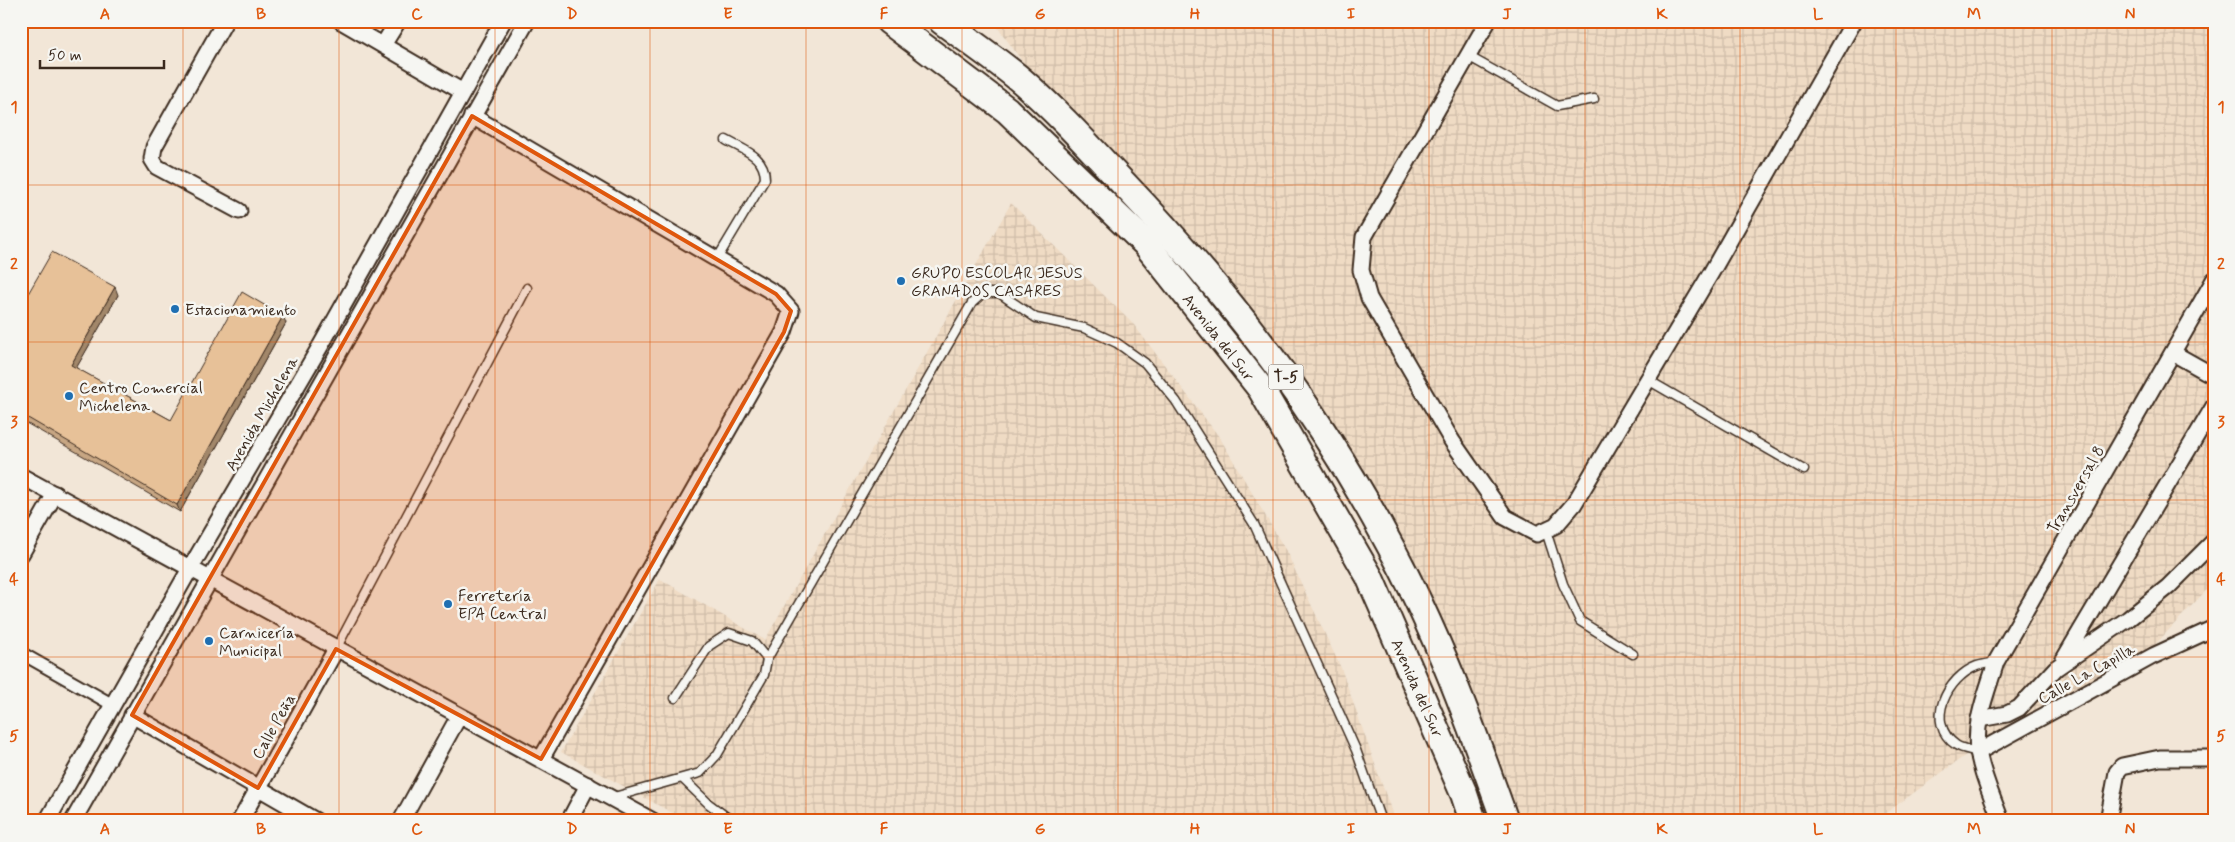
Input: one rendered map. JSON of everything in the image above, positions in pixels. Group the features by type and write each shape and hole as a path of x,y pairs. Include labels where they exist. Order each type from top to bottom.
{"highway":[{"name":"Avenida del Sur","path":"889,21 1008,110 1146,244 1261,389 1369,576 1464,794 1473,821"},
{"name":"Avenida del Sur","path":"942,21 1021,81 1067,123 1166,228 1229,300 1297,392 1342,462 1388,541 1450,674 1504,821"}],"street":[{"path":"224,21 154,147 152,159 157,167 239,211"},
{"path":"341,21 464,92"},
{"path":"383,45 398,21"},
{"name":"Avenida Michelena","path":"47,821 191,567 322,345 503,21"},
{"path":"73,821 526,21"},
{"path":"1488,21 1364,236 1361,270 1369,298 1452,441 1505,517 1537,534 1556,526 1574,504 1648,380 1854,21"},
{"path":"472,116 776,294 791,311 784,332 541,759"},
{"name":"Transversal 8","path":"1978,752 1979,719 1996,662 2214,280"},
{"path":"2173,353 2214,376"},
{"path":"2062,662 2214,406"},
{"path":"21,476 210,577 336,649 653,821"},
{"path":"21,554 55,494"},
{"path":"1979,719 2013,712 2062,662 2128,619 2168,587 2214,541"},
{"name":"Calle La Capilla","path":"1978,752 2153,656 2214,628"},
{"name":"Calle Peña","path":"240,821 336,649"},
{"path":"21,653 113,705"},
{"path":"132,715 316,821"},
{"path":"401,821 459,716"},
{"path":"1978,752 2001,821"},
{"path":"2108,821 2117,772 2122,766 2160,758 2214,758"},
{"path":"569,821 588,785"}],"lane":[{"path":"1468,56 1557,106 1594,99"},
{"path":"717,259 764,179 765,169 758,157 726,140"},
{"path":"336,649 527,288"},
{"path":"612,798 700,773 717,754 764,675 767,659 972,303 983,293 999,293 1036,318 1084,328 1117,343 1145,363 1176,401 1254,524 1356,750 1380,821"},
{"path":"1648,380 1804,470"},
{"path":"1546,531 1563,584 1580,621 1633,654"},
{"path":"675,698 708,646 729,633 752,641 767,659"},
{"path":"1978,752 1956,745 1944,732 1940,720 1942,704 1949,687 1963,675 1976,666 1996,662"},
{"path":"684,779 709,804 732,821"}],"highlighted area":[{"path":"472,116 776,294 791,311 784,332 541,759 336,649 258,788 132,715"}],"shaded area":[{"path":"993,21 2214,21 2214,582 2149,651 2003,728 1875,821 1500,821 1388,541 1166,228 1067,123"},
{"path":"1011,203 1134,325 1220,438 1286,551 1341,668 1395,821 687,821 561,752 660,579 765,640"}],"building":[{"name":"Centro Comercial Michelena","path":"52,252 115,287 71,365 171,420 242,292 283,316 177,505 21,414 21,306"}],"place":[{"name":"GRUPO ESCOLAR JESUS GRANADOS CASARES","path":"901,281"},
{"name":"Estacionamiento","path":"175,309"},
{"name":"Centro Comercial Michelena","path":"69,396"},
{"name":"Ferretería EPA Central","path":"448,604"},
{"name":"Carnicería Municipal","path":"209,641"}]}
